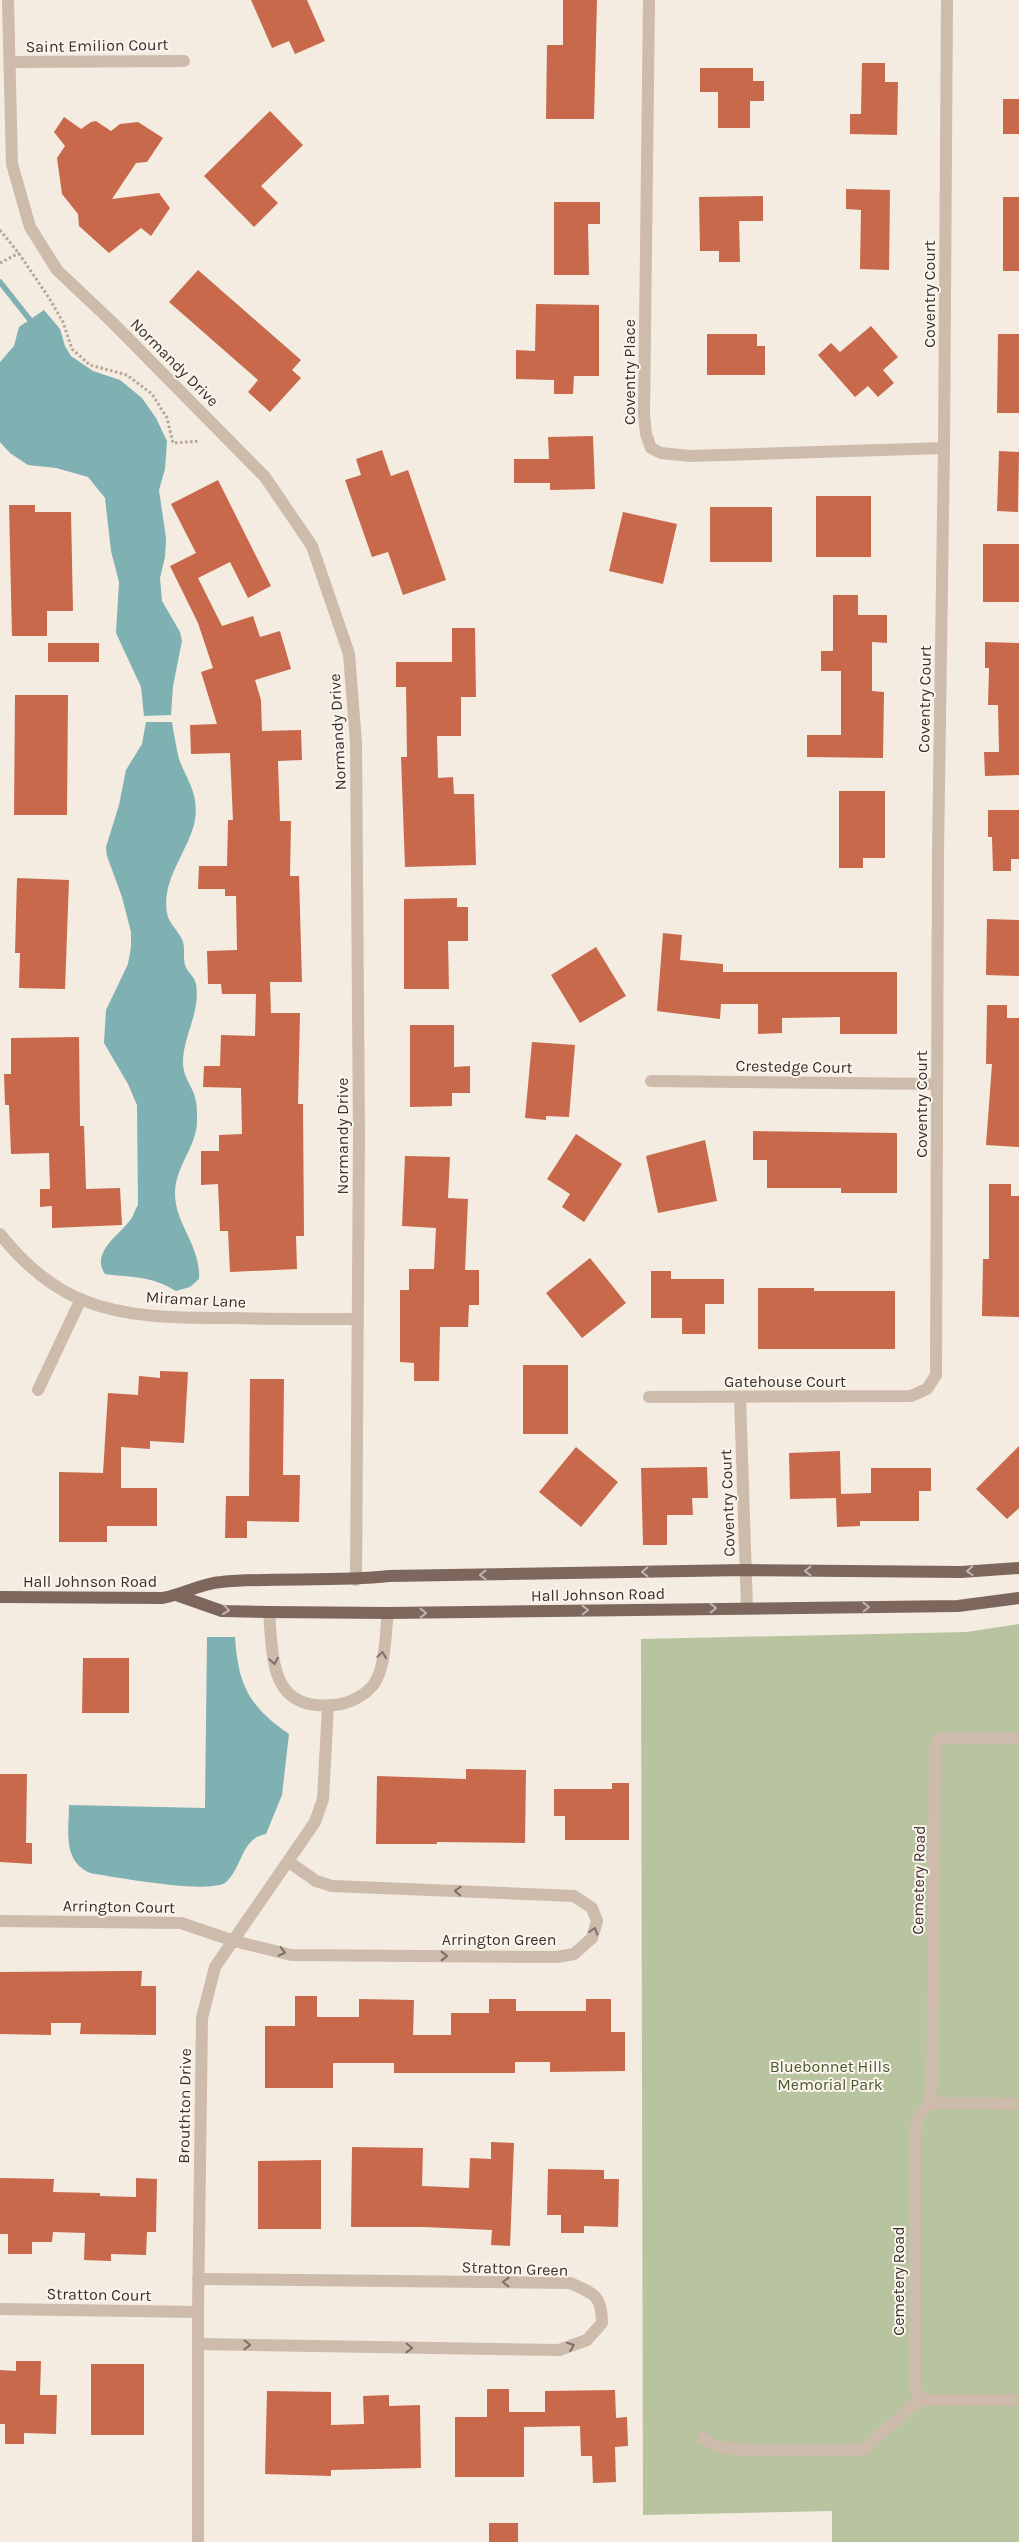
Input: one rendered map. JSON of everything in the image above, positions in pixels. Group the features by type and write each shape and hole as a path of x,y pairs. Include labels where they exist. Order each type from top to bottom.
{"main road":[{"name":"Hall Johnson Road","path":"0,1597 162,1598 179,1596 218,1582 356,1580 389,1576 746,1570 961,1572 1019,1568"},
{"name":"Hall Johnson Road","path":"179,1596 222,1611 388,1613 958,1606 1019,1598"}],"street":[{"name":"Normandy Drive","path":"8,0 12,164 30,227 57,270 112,322 265,477 312,546 349,654 356,743 359,1137 356,1580"},
{"name":"Coventry Place","path":"648,0 644,414 646,434 651,448 661,453 690,456 944,448"},
{"name":"Coventry Court","path":"921,1393 928,1389 936,1375 938,863 944,448 947,0"},
{"name":"Saint Emilion Court","path":"10,62 184,61"},
{"name":"Crestedge Court","path":"651,1081 937,1084"},
{"name":"Miramar Lane","path":"0,1234 15,1252 43,1278 81,1300 106,1307 162,1318 357,1320"},
{"path":"38,1390 81,1300"},
{"name":"Gatehouse Court","path":"649,1397 827,1398 911,1396 921,1393"},
{"name":"Coventry Court","path":"740,1397 747,1608"},
{"path":"269,1612 274,1665 282,1685 296,1700 315,1707 355,1700 374,1684 380,1669 388,1613"},
{"name":"Brouthton Drive","path":"198,2542 198,2279 202,2018 216,1967 316,1822 324,1799 328,1706"},
{"name":"Cemetery Road","path":"924,2400 914,2391 915,2134 917,2120 929,2103 932,2084 935,1750 939,1738 1019,1738"},
{"name":"Arrington Green","path":"234,1941 291,1954 557,1957 574,1954 592,1938 597,1921 592,1908 574,1896 332,1886 316,1880 289,1862"},
{"name":"Arrington Court","path":"0,1921 181,1923 234,1941"},
{"path":"929,2103 1019,2104"},
{"name":"Stratton Green","path":"198,2279 570,2283 592,2293 602,2304 602,2323 588,2340 559,2350 198,2344"},
{"name":"Stratton Court","path":"0,2309 198,2312"},
{"path":"703,2438 716,2446 740,2450 863,2450 914,2404 924,2400 1019,2400"}],"path":[{"path":"0,230 19,253 63,322 72,350 90,365 127,375 152,394 167,418 173,443 200,442"},
{"path":"0,262 19,253"}],"green space":[{"name":"Bluebonnet Hills Memorial Park","path":"1019,1624 1019,2542 832,2542 832,2511 643,2515 641,1639 966,1632"}],"water":[{"path":"44,310 60,329 65,346 71,356 93,371 120,380 142,398 156,418 167,441 165,469 159,490 166,538 165,557 160,578 162,601 180,632 182,641 173,686 171,715 144,716 141,687 116,633 119,582 111,551 105,498 88,477 56,468 28,465 10,453 0,442 0,362 14,346 19,327"},
{"path":"146,722 172,722 179,759 192,788 196,811 192,832 172,877 166,901 168,917 183,942 185,965 195,981 197,995 194,1015 183,1055 185,1074 196,1100 196,1129 179,1174 175,1194 179,1215 196,1256 199,1267 199,1279 190,1287 176,1291 158,1282 105,1274 101,1266 101,1258 108,1244 131,1219 138,1205 137,1105 128,1084 104,1043 106,1010 128,964 131,947 131,932 122,897 107,856 106,847 119,805 126,770 142,744"},
{"path":"207,1637 235,1637 239,1668 248,1693 264,1714 289,1734 282,1795 266,1834 252,1841 232,1876 226,1882 217,1886 202,1887 161,1884 90,1873 81,1868 71,1853 68,1834 69,1805 205,1808"}],"building":[{"path":"251,0 307,0 325,41 295,54 289,41 272,48"},
{"path":"563,0 597,0 594,119 546,119 547,45 563,45"},
{"path":"862,63 885,63 885,82 898,82 897,135 850,134 850,114 861,114"},
{"path":"700,68 753,68 753,81 764,81 764,101 750,101 750,128 718,128 718,92 700,92"},
{"path":"1003,99 1019,99 1019,134 1003,134"},
{"path":"270,111 303,145 261,186 278,203 254,227 204,176"},
{"path":"64,117 81,129 96,121 111,131 120,124 138,122 163,138 147,162 136,163 112,199 159,193 170,208 151,236 141,228 109,253 79,226 78,214 62,194 57,158 65,146 54,132"},
{"path":"846,189 890,190 889,270 860,269 861,210 846,209"},
{"path":"763,196 763,221 739,221 740,262 719,262 719,251 700,251 699,197"},
{"path":"1003,197 1019,197 1019,271 1003,271"},
{"path":"554,202 600,202 600,224 588,224 589,275 554,275"},
{"path":"198,270 301,360 292,370 301,378 270,412 248,392 258,380 169,302"},
{"path":"536,304 599,305 599,376 574,376 573,394 554,394 554,380 516,379 516,350 535,351"},
{"path":"871,326 898,357 883,370 894,383 878,397 868,386 855,397 818,355 831,343 840,352"},
{"path":"707,334 757,334 757,346 765,346 765,375 707,375"},
{"path":"998,334 1019,334 1019,413 997,413"},
{"path":"593,436 595,489 550,490 550,483 514,483 514,459 549,459 548,437"},
{"path":"382,450 391,476 408,470 446,580 403,595 388,552 372,557 345,480 361,475 356,459"},
{"path":"999,451 1019,452 1018,512 997,511"},
{"path":"218,480 271,586 248,598 230,562 198,578 222,626 253,616 260,637 280,631 291,669 255,680 261,700 262,731 301,730 302,760 278,761 280,821 291,821 290,876 299,876 302,982 270,982 271,1013 300,1013 298,1104 303,1104 304,1236 296,1236 297,1269 230,1272 228,1231 220,1231 218,1184 201,1185 201,1151 219,1151 219,1135 242,1134 241,1088 203,1087 204,1066 220,1066 221,1035 255,1036 256,994 222,994 221,984 208,984 207,951 237,950 236,896 225,896 225,889 198,889 199,866 227,866 228,820 233,820 230,753 191,754 190,725 217,724 201,672 213,668 198,623 170,566 196,553 171,504"},
{"path":"816,496 871,496 871,557 816,557"},
{"path":"9,505 35,505 35,512 71,512 73,611 47,611 47,636 12,636"},
{"path":"710,507 772,507 772,562 710,562"},
{"path":"623,512 677,524 663,584 609,571"},
{"path":"983,544 1019,544 1019,602 983,602"},
{"path":"833,595 858,595 858,615 887,615 887,643 872,642 872,691 884,692 883,758 807,757 807,735 841,735 841,671 821,671 821,651 833,651"},
{"path":"452,628 475,628 476,697 461,697 461,736 437,736 438,778 453,777 454,794 474,794 476,865 405,867 401,757 407,757 406,687 396,687 396,662 452,662"},
{"path":"985,642 1019,643 1019,775 985,776 984,752 999,752 998,705 988,705 989,668 985,668"},
{"path":"48,643 99,643 99,662 48,662"},
{"path":"15,695 68,695 67,815 14,815"},
{"path":"839,791 885,791 885,858 863,858 863,868 839,868"},
{"path":"988,810 1019,810 1019,859 1011,859 1011,871 993,871 992,837 988,837"},
{"path":"17,878 69,880 65,989 19,988 20,953 15,953"},
{"path":"457,898 457,907 468,907 468,941 448,941 449,989 404,989 404,899"},
{"path":"987,919 1019,920 1019,976 986,975"},
{"path":"663,933 682,935 680,960 723,964 723,972 897,972 897,1034 840,1034 840,1017 782,1018 782,1033 758,1034 758,1004 721,1004 720,1019 657,1011"},
{"path":"596,947 626,996 580,1023 551,975"},
{"path":"987,1005 1007,1005 1007,1018 1019,1018 1019,1147 986,1145 992,1064 986,1064"},
{"path":"410,1025 454,1025 454,1067 470,1066 470,1093 452,1093 452,1106 410,1107"},
{"path":"79,1037 80,1126 84,1126 86,1189 120,1188 122,1225 52,1228 52,1206 40,1207 40,1189 50,1189 49,1153 11,1154 9,1105 5,1105 4,1074 11,1074 11,1038"},
{"path":"532,1042 575,1045 569,1117 546,1116 546,1120 525,1118"},
{"path":"753,1131 897,1133 897,1193 841,1193 841,1188 767,1188 767,1160 753,1160"},
{"path":"576,1134 622,1164 584,1222 562,1207 570,1194 547,1179"},
{"path":"705,1140 717,1201 658,1213 646,1156"},
{"path":"405,1156 450,1157 448,1198 468,1199 465,1270 479,1270 479,1305 469,1305 468,1327 440,1327 439,1381 414,1381 414,1363 400,1362 400,1290 409,1290 409,1269 434,1269 436,1228 402,1226"},
{"path":"989,1184 1011,1184 1011,1196 1019,1196 1019,1317 982,1316 983,1259 989,1259"},
{"path":"590,1258 626,1303 582,1338 546,1293"},
{"path":"651,1271 671,1271 671,1279 724,1279 724,1304 705,1304 705,1334 682,1334 682,1318 651,1318"},
{"path":"758,1288 814,1288 814,1291 895,1291 895,1349 758,1349"},
{"path":"523,1365 568,1365 568,1434 523,1434"},
{"path":"160,1371 188,1372 184,1443 150,1441 150,1449 121,1447 121,1488 157,1488 157,1526 107,1526 107,1542 59,1542 59,1472 103,1473 108,1393 138,1395 139,1376 160,1378"},
{"path":"250,1379 284,1379 283,1475 300,1475 299,1522 247,1521 247,1538 225,1538 226,1496 249,1496"},
{"path":"1019,1446 1019,1508 1007,1519 976,1489"},
{"path":"576,1447 618,1482 581,1527 539,1492"},
{"path":"840,1451 841,1494 871,1493 871,1468 931,1468 931,1491 919,1491 919,1521 860,1521 860,1526 837,1527 836,1498 790,1499 789,1453"},
{"path":"707,1467 708,1498 692,1498 693,1515 667,1515 667,1545 643,1545 641,1468"},
{"path":"83,1658 129,1658 129,1713 82,1713"},
{"path":"466,1769 526,1770 525,1843 437,1842 437,1844 376,1844 377,1776 466,1779"},
{"path":"0,1774 27,1774 26,1843 32,1843 32,1864 0,1862"},
{"path":"612,1783 629,1783 629,1840 565,1840 565,1816 554,1816 554,1789 612,1789"},
{"path":"142,1971 141,1986 156,1986 156,2035 80,2034 81,2023 51,2023 51,2035 0,2034 0,1972"},
{"path":"295,1996 317,1996 317,2017 359,2017 359,1999 414,2000 413,2035 451,2035 451,2013 489,2013 489,1999 516,1999 516,2011 586,2011 586,1999 611,1999 611,2032 625,2032 625,2071 550,2072 550,2062 515,2062 515,2073 394,2073 394,2063 333,2063 333,2088 265,2088 265,2026 295,2026"},
{"path":"491,2142 514,2143 510,2246 491,2245 492,2230 423,2227 351,2227 352,2147 423,2148 422,2186 469,2188 470,2158 491,2159"},
{"path":"321,2160 321,2229 258,2229 258,2161"},
{"path":"548,2169 604,2170 604,2179 619,2179 618,2227 584,2226 584,2233 561,2233 561,2215 547,2215"},
{"path":"0,2178 54,2179 53,2192 100,2193 100,2196 136,2197 136,2178 157,2179 156,2232 147,2232 146,2255 111,2254 111,2261 84,2260 85,2233 53,2232 52,2242 32,2242 32,2254 8,2254 8,2234 0,2234"},
{"path":"16,2361 41,2361 40,2395 57,2395 56,2434 24,2433 24,2444 5,2444 5,2424 0,2424 0,2370 16,2371"},
{"path":"91,2364 144,2364 144,2435 91,2435"},
{"path":"487,2389 509,2389 509,2412 545,2412 545,2391 615,2390 616,2418 627,2417 628,2446 615,2447 616,2482 593,2483 592,2456 581,2456 580,2426 524,2427 524,2477 455,2477 455,2417 487,2417"},
{"path":"267,2391 331,2392 331,2425 364,2424 363,2396 389,2395 389,2406 420,2405 421,2468 331,2470 331,2476 265,2474"},
{"path":"489,2523 518,2523 518,2542 489,2542"}],"waterway":[{"path":"0,282 34,325"}]}
